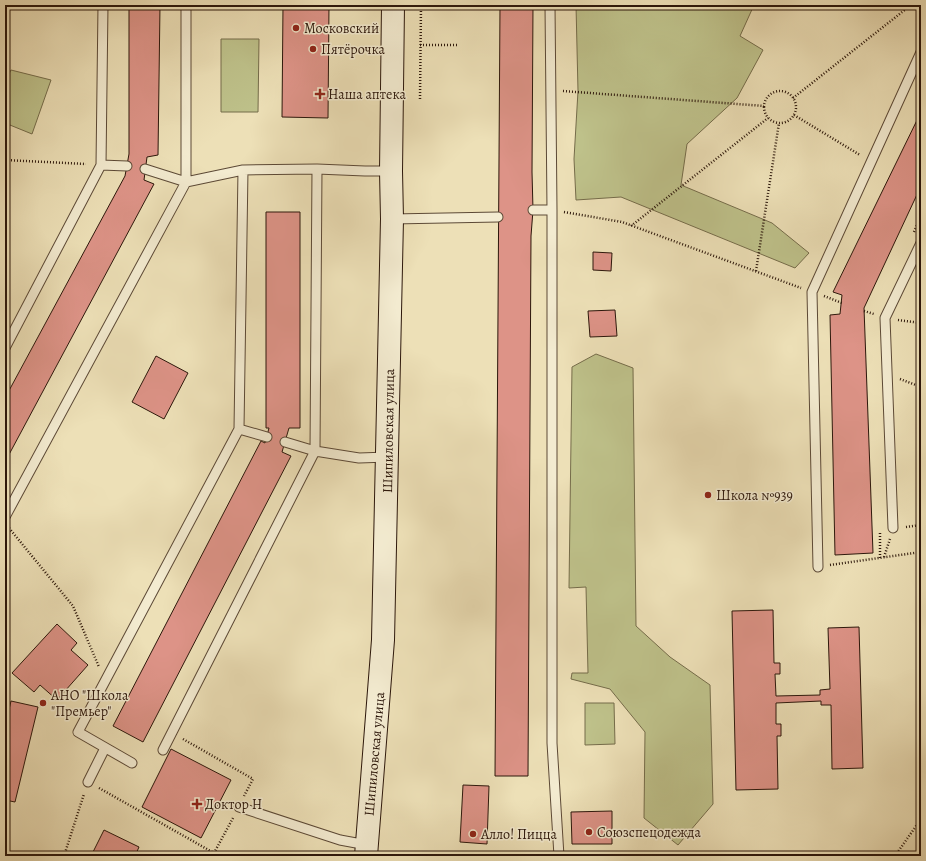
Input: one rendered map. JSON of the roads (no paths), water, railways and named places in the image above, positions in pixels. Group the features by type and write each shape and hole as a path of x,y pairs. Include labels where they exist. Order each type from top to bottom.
{"main road":[{"name":"Шипиловская улица","path":"366,850 383,640 392,219 391,171 393,5"}],"lane":[{"path":"5,348 101,165 103,5"},
{"path":"5,517 8,504 186,182 186,5"},
{"path":"550,5 552,210 552,743 560,856"},
{"path":"818,566 812,292 921,52"},
{"path":"101,165 126,166"},
{"path":"145,169 186,182 243,170 316,169 391,171"},
{"path":"164,750 315,451 316,169"},
{"path":"132,763 78,732 239,429 243,170"},
{"path":"533,210 552,210"},
{"path":"392,219 498,217"},
{"path":"893,528 885,318 921,243"},
{"path":"239,429 267,437"},
{"path":"285,442 315,451 359,458 388,457"},
{"path":"88,782 105,748"},
{"path":"239,807 366,850"}],"place":[{"name":"Московский","path":"296,28"},
{"name":"Пятёрочка","path":"313,49"},
{"name":"Наша аптека","path":"320,94"},
{"name":"Школа №939","path":"708,495"},
{"name":"АНО \"Школа \"Премьер\"","path":"43,703"},
{"name":"Доктор Н","path":"197,804"},
{"name":"Союзспецодежда","path":"589,832"},
{"name":"Алло! Пицца","path":"473,834"}]}
